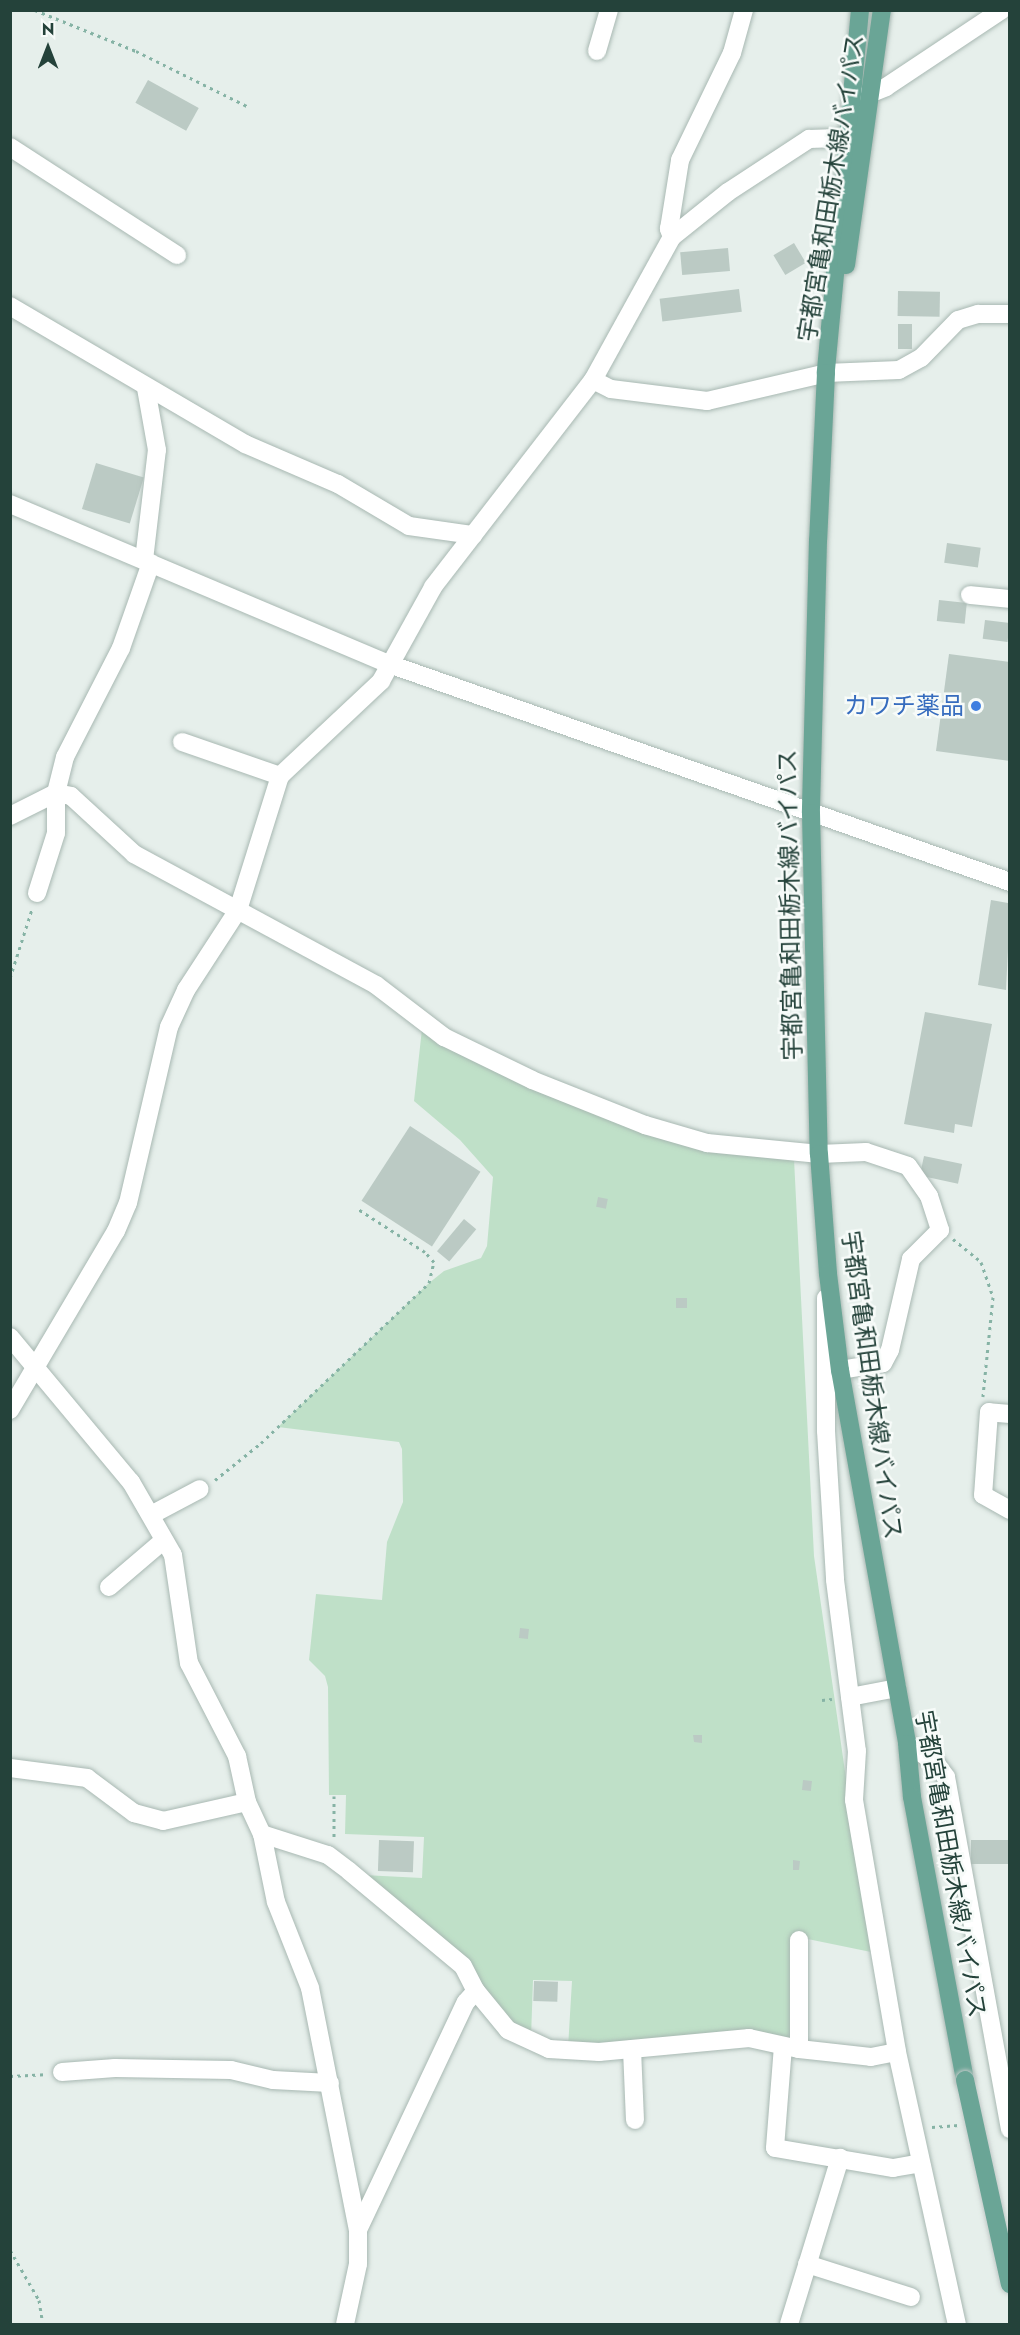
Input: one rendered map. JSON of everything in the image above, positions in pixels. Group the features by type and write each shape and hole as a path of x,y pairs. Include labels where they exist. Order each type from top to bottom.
{"main road":[{"name":"宇都宮亀和田栃木線バイパス","path":"860,10 849,100 826,373 811,813 819,1154 828,1274 840,1370 907,1744 912,1797 964,2080 1010,2284"},
{"name":"宇都宮亀和田栃木線バイパス","path":"826,373 882,10"}],"street":[{"path":"597,51 609,10"},
{"path":"672,237 669,228 680,160 732,53 744,10"},
{"path":"849,100 870,94 1002,10"},
{"path":"10,1410 116,1231 128,1203 170,1027 186,990 238,910 280,776 369,695 390,664 433,587 593,380 672,237 728,192 809,139 846,138"},
{"path":"10,147 177,255"},
{"path":"10,306 146,388 245,444 338,484 410,526 473,535"},
{"path":"593,380 612,389 707,401 826,373 867,372 906,367 921,358 958,320 978,314 1010,314"},
{"path":"37,893 56,833 56,792 65,757 121,648 147,561 157,450 146,388"},
{"path":"10,504 390,664 1010,882"},
{"path":"970,595 1010,599"},
{"path":"182,742 280,776"},
{"path":"10,816 56,792 71,796 134,855 376,985 444,1037 593,1105 707,1143 819,1154 866,1152 908,1166 929,1196 939,1230 911,1259 890,1350 883,1364 840,1370"},
{"path":"828,1274 824,1369 826,1431 835,1580 857,1751 854,1800 897,2052 957,2325"},
{"path":"10,1337 117,1463 151,1515 178,1569 189,1663 237,1756 247,1802 262,1834 276,1902 310,1988 358,2230 358,2264 345,2325"},
{"path":"1010,1414 989,1412 982,1495 1010,1510"},
{"path":"151,1515 200,1489"},
{"path":"109,1587 164,1540"},
{"path":"850,1697 897,1688"},
{"path":"907,1744 935,1762 946,1777 1009,2125"},
{"path":"10,1768 87,1778 134,1813 163,1821 247,1802"},
{"path":"262,1834 333,1858 463,1966 476,1991 508,2030 529,2042 563,2051 632,2049 702,2040 749,2038 791,2047 871,2057 897,2052"},
{"path":"799,1940 791,2047 775,2148 893,2168 920,2163"},
{"path":"358,2230 466,2002 476,1991"},
{"path":"632,2049 635,2120"},
{"path":"62,2072 115,2068 231,2070 273,2080 330,2083"},
{"path":"789,2325 840,2158"},
{"path":"807,2264 911,2296"}],"path":[{"path":"35,10 136,51 246,106"},
{"path":"10,978 37,893"},
{"path":"200,1489 227,1474 429,1282 434,1262 426,1252 358,1209"},
{"path":"939,1230 971,1250 987,1275 993,1297 983,1399 989,1412"},
{"path":"333,1858 334,1796"},
{"path":"10,2076 62,2072"},
{"path":"10,2250 39,2300 44,2325"}],"green space":[{"path":"422,1029 579,1103 794,1159 814,1556 871,1952 793,1936 793,2040 568,2048 572,1981 533,1980 531,2038 510,2026 363,1875 422,1878 424,1837 345,1834 346,1795 329,1795 328,1687 325,1676 309,1660 316,1594 382,1600 387,1542 403,1502 402,1449 399,1442 278,1427 429,1283 444,1271 481,1258 487,1246 493,1177 460,1140 414,1101"}],"building":[{"path":"148,80 199,108 186,131 135,103"},
{"path":"794,243 806,263 785,275 773,255"},
{"path":"728,248 730,271 682,275 680,252"},
{"path":"739,289 742,312 662,322 660,299"},
{"path":"898,291 940,292 940,317 898,316"},
{"path":"898,324 912,324 912,349 898,349"},
{"path":"96,463 144,478 130,524 82,509"},
{"path":"947,543 981,548 978,568 944,563"},
{"path":"939,600 967,603 965,624 937,621"},
{"path":"985,620 1010,623 1007,642 983,639"},
{"name":"カワチ薬品","path":"949,654 1010,662 1010,761 936,751"},
{"path":"991,900 1008,903 1010,908 1006,990 978,985"},
{"path":"925,1012 992,1024 972,1127 955,1124 954,1133 904,1124"},
{"path":"410,1126 480,1172 432,1246 362,1201"},
{"path":"924,1156 962,1164 958,1184 920,1176"},
{"path":"598,1197 608,1199 606,1209 596,1207"},
{"path":"464,1219 476,1229 449,1261 437,1251"},
{"path":"676,1298 687,1298 687,1308 676,1308"},
{"path":"520,1628 529,1629 528,1639 519,1638"},
{"path":"693,1735 702,1735 702,1743 694,1742"},
{"path":"803,1780 812,1781 811,1791 802,1790"},
{"path":"379,1840 414,1841 413,1872 378,1871"},
{"path":"971,1840 1010,1840 1010,1864 971,1864"},
{"path":"793,1860 800,1861 799,1870 793,1870"},
{"path":"534,1981 558,1982 557,2002 533,2001"}],"place":[{"name":"カワチ薬品","path":"976,706"}]}
